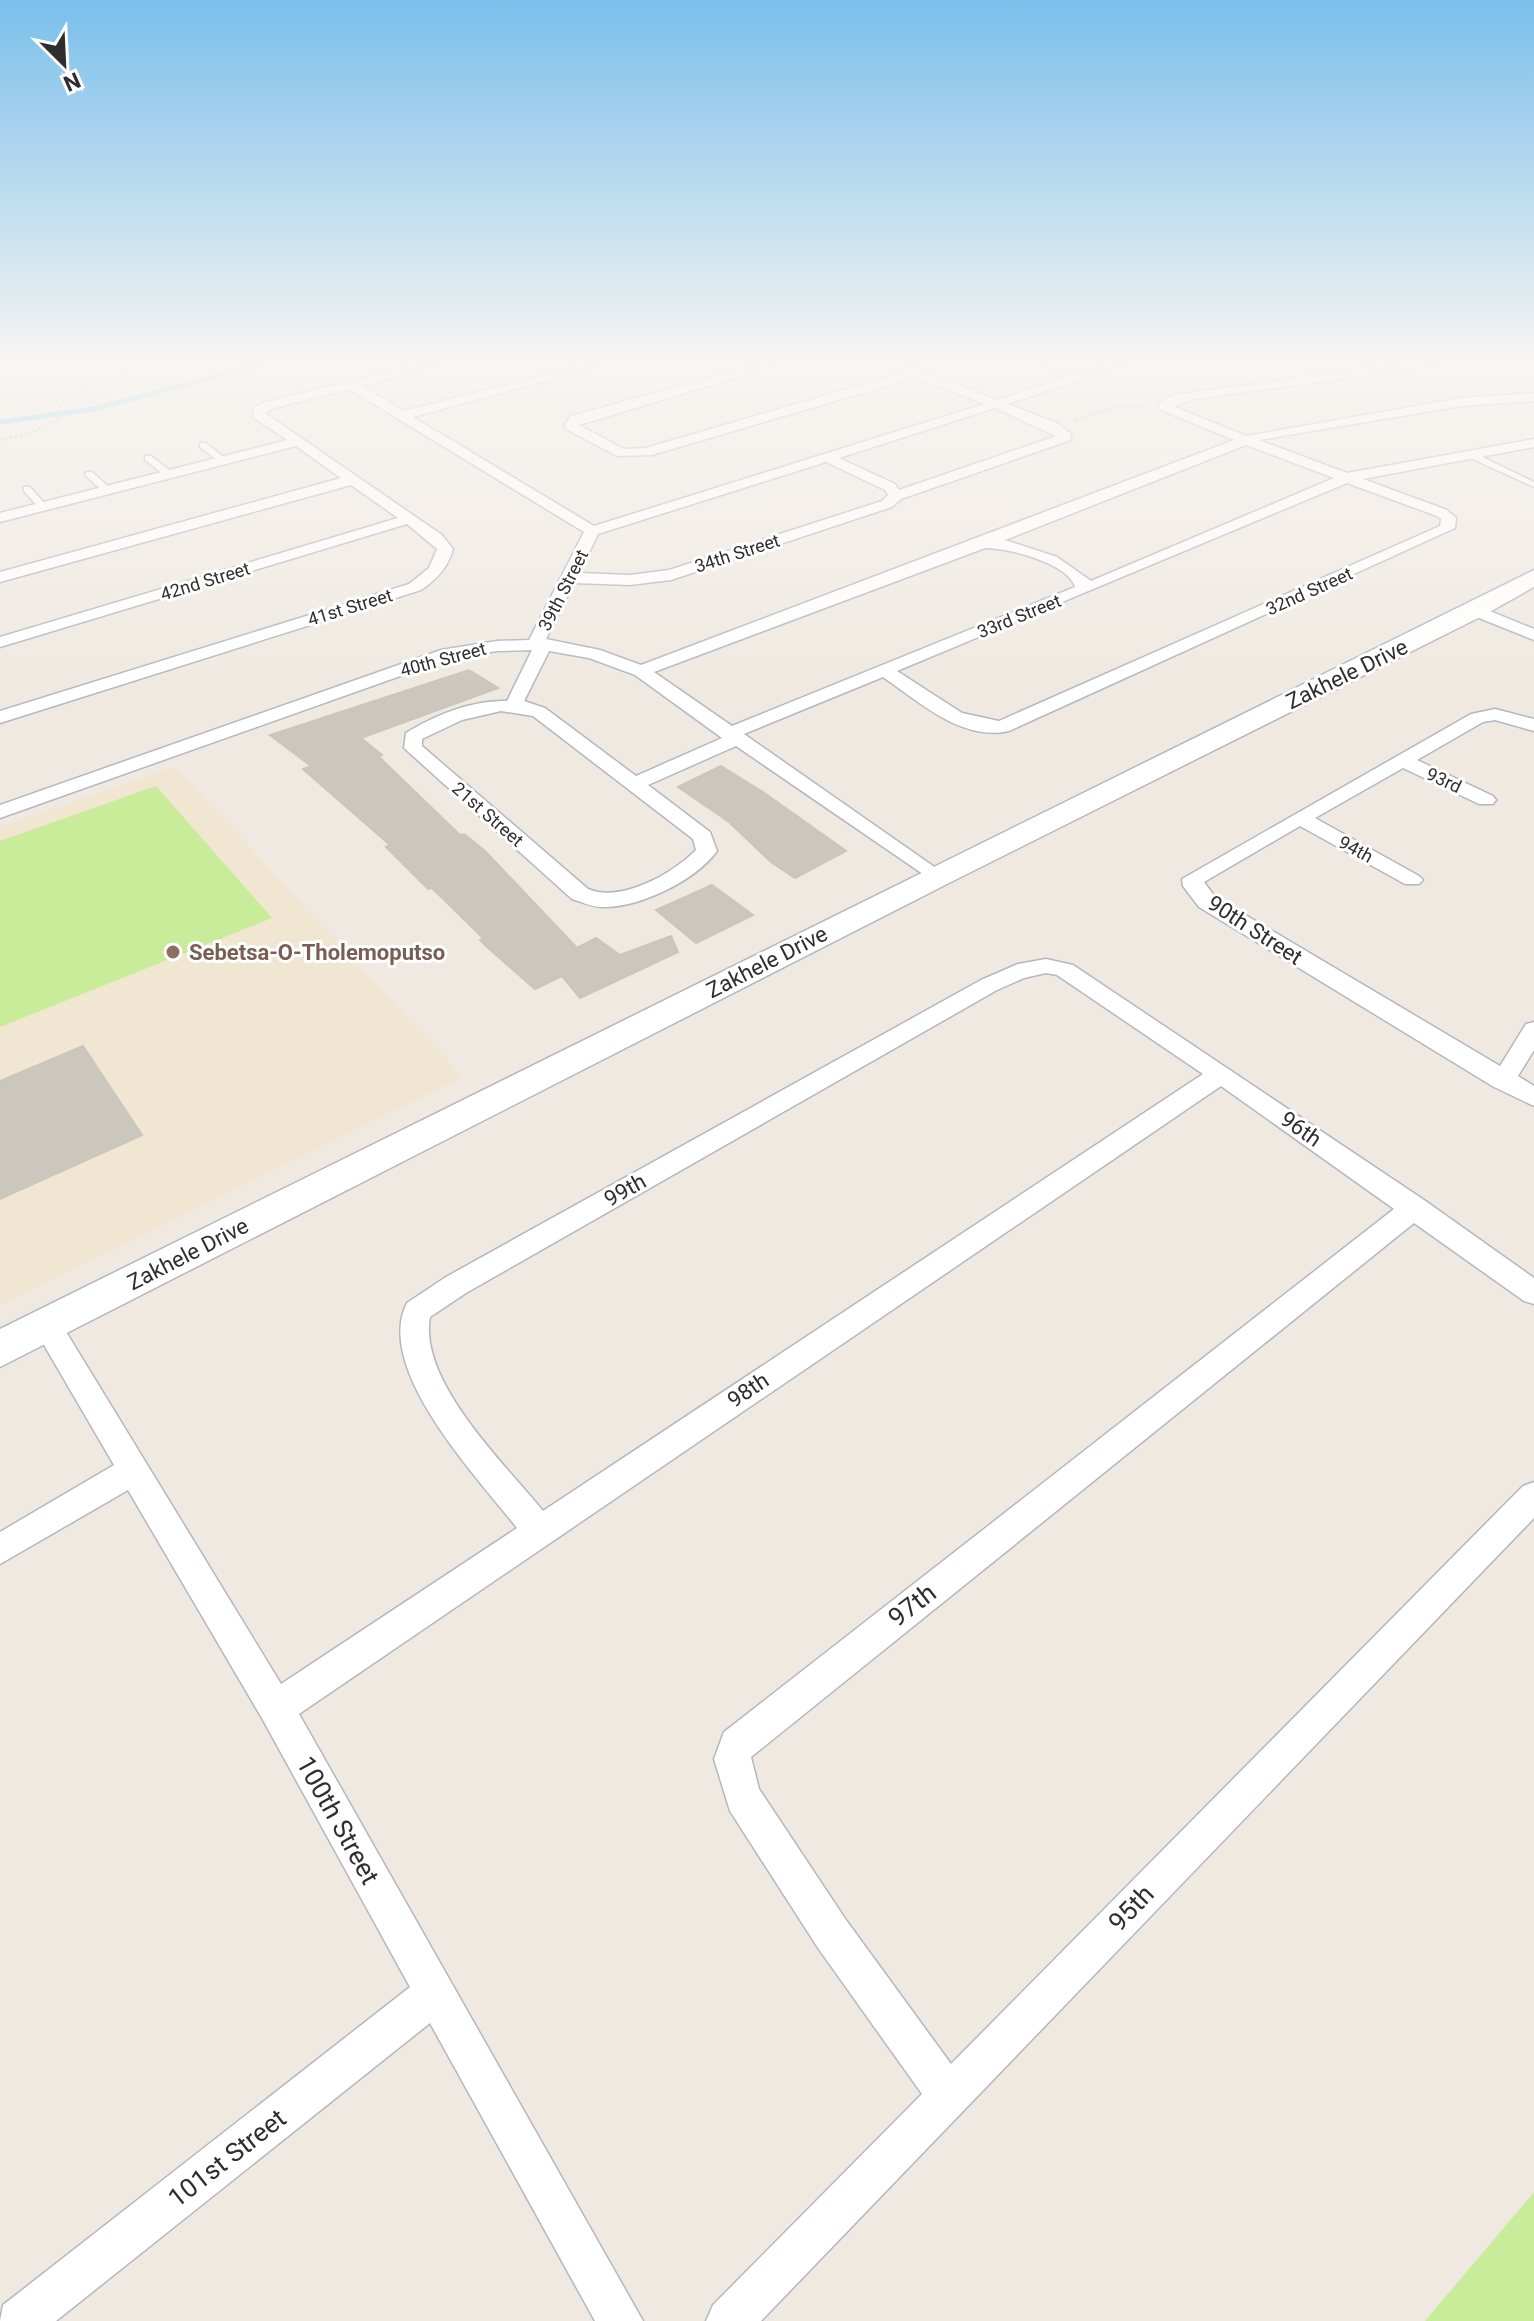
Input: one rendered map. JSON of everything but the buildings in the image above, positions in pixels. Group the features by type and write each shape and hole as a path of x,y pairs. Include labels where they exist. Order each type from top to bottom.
{"street":[{"path":"0,518 196,468"},
{"name":"41st Street","path":"0,717 415,587 432,575 443,560 445,549 437,538 335,468"},
{"name":"39th Street","path":"488,468 592,531 513,706"},
{"path":"592,531 790,468"},
{"path":"850,468 890,487 896,496"},
{"name":"34th Street","path":"570,578 630,580 671,575 887,504 896,496 977,468"},
{"path":"983,543 1173,468"},
{"name":"32nd Street","path":"885,671 960,719 976,726 1002,727 1433,535 1450,523 1442,513 1324,468"},
{"path":"1083,590 1348,477 1394,468"},
{"path":"0,577 352,480"},
{"name":"42nd Street","path":"0,642 409,519"},
{"name":"33rd Street","path":"635,783 732,736 1083,590 1084,583 1074,573 1020,547 983,543 641,671"},
{"name":"Zakhele Drive","path":"0,1349 936,877 1475,610 1534,577"},
{"path":"1475,610 1534,635"},
{"name":"40th Street","path":"0,812 447,654 487,646 540,644 606,655 641,671 936,877"},
{"name":"21st Street","path":"513,706 539,712 635,783 703,836 707,851 696,864 619,898 598,901 580,894 413,748 413,737 428,728 478,710 513,706"},
{"name":"90th Street","path":"1534,725 1503,715 1486,714 1193,879 1194,886 1207,902 1534,1097"},
{"name":"93rd","path":"1402,760 1486,800"},
{"name":"94th","path":"1300,818 1412,880"},
{"name":"99th","path":"538,1530 466,1438 427,1378 413,1341 417,1311 469,1278 989,985 1046,965 1065,970"},
{"name":"96th","path":"1065,970 1415,1207 1534,1293"},
{"path":"1503,1081 1534,1030"},
{"name":"98th","path":"276,1708 1221,1074"},
{"name":"97th","path":"948,2095 832,1934 743,1798 732,1759 737,1745 1415,1207"},
{"name":"100th Street","path":"47,1325 276,1708 620,2321"},
{"path":"0,1549 134,1470"},
{"name":"95th","path":"729,2321 1534,1496"},
{"name":"101st Street","path":"19,2321 434,1994"}],"lane":[{"path":"161,468 170,475"},
{"path":"1499,468 1534,485"},
{"path":"89,474 108,491"},
{"path":"27,489 43,507"}],"shaded area":[{"name":"Sebetsa-O-Tholemoputso","path":"175,767 462,1077 0,1305 0,827"}],"green space":[{"path":"156,786 272,918 0,1027 0,841"},
{"path":"1534,2192 1534,2321 1425,2321"}],"place":[{"name":"Sebetsa-O-Tholemoputso","path":"173,952"}]}
